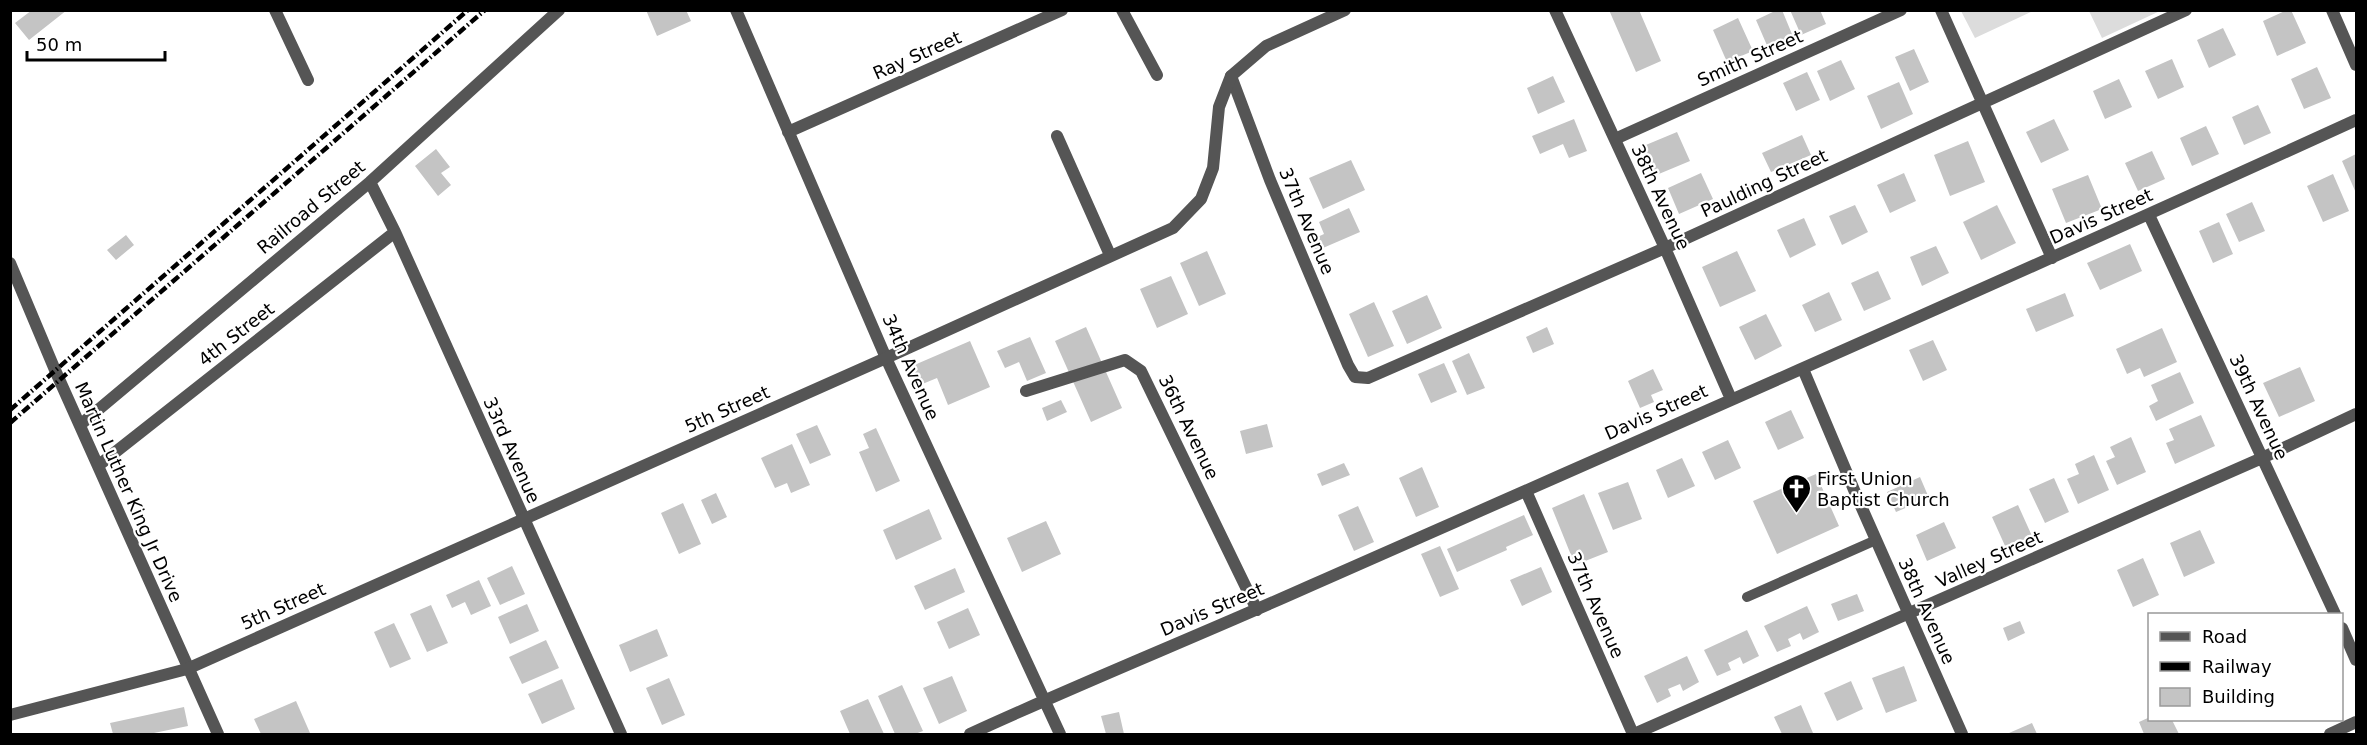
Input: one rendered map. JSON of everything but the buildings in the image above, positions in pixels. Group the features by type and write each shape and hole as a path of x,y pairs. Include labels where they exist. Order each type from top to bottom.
{"street":[{"path":"275,10 308,80"},
{"name":"Railroad Street","path":"80,424 370,182 560,10"},
{"name":"34th Avenue","path":"736,10 886,358 1060,735"},
{"name":"Ray Street","path":"788,132 1062,10"},
{"path":"1122,10 1157,75"},
{"name":"5th Street","path":"10,715 187,669 1173,228 1201,199 1212,168 1219,107 1231,76 1266,46 1346,10"},
{"name":"38th Avenue","path":"1555,10 1665,248 1731,399"},
{"name":"Smith Street","path":"1615,139 1901,10"},
{"path":"1941,10 2052,258"},
{"name":"Paulding Street","path":"1355,377 1368,378 1665,248 2186,10"},
{"path":"2332,10 2356,65"},
{"name":"37th Avenue","path":"1231,76 1270,180 1347,365 1355,377"},
{"name":"Davis Street","path":"970,735 1045,700 1257,610 1803,369 2356,120"},
{"path":"1056,136 1110,255"},
{"name":"33rd Avenue","path":"370,182 395,232 621,735"},
{"name":"39th Avenue","path":"2149,215 2334,613"},
{"name":"4th Street","path":"99,465 395,232"},
{"name":"Martin Luther King Jr Drive","path":"10,263 218,735"},
{"name":"36th Avenue","path":"1026,391 1125,360 1141,371 1257,610"},
{"name":"38th Avenue","path":"1803,369 1962,735"},
{"name":"Valley Street","path":"1634,735 2262,458 2356,414"},
{"name":"37th Avenue","path":"1526,491 1634,735"},
{"path":"2343,630 2356,660"},
{"path":"2330,735 2356,722"}],"lane":[{"path":"1747,597 1876,540"}],"shaded area":[{"path":"1961,11 2033,11 1975,38"},
{"path":"2089,11 2160,11 2102,38"}],"railway":[{"path":"10,410 468,10"},
{"path":"10,423 485,10"}],"place":[{"name":"First Union Baptist Church","path":"1796,514"}]}
